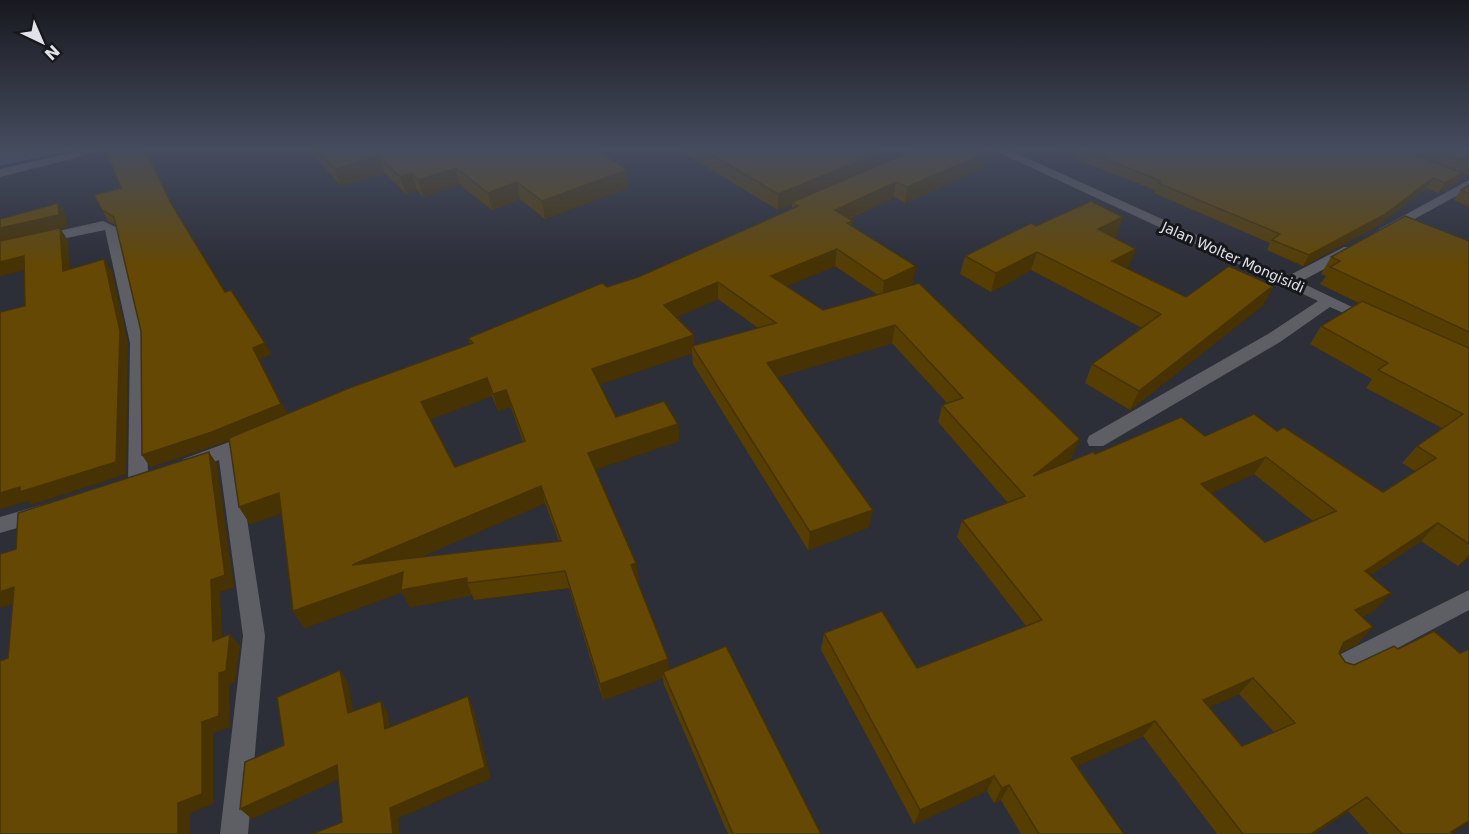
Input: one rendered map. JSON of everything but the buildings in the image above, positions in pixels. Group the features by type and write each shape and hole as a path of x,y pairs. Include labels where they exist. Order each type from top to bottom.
{"street":[{"name":"Jalan Wolter Mongisidi","path":"1082,188 1383,325"},
{"path":"1289,282 1453,188"},
{"path":"0,248 103,225 111,228 138,343 138,482"},
{"path":"1095,441 1265,344 1329,300"},
{"path":"172,470 227,451 271,432"},
{"path":"227,451 254,636 234,834"},
{"path":"0,525 62,506"},
{"path":"1337,668 1469,599"}]}
